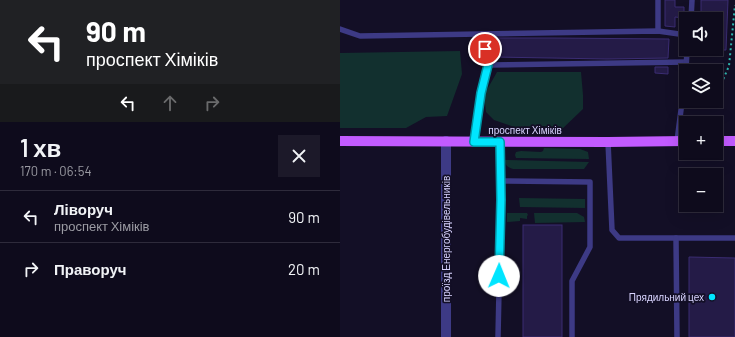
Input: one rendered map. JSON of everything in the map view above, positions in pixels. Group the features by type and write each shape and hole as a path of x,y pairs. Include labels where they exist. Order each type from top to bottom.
{"main road":[{"name":"проспект Хіміків","path":"340,141 679,141"},
{"path":"723,141 735,141"}],"street":[{"name":"проїзд Енергобудівельників","path":"446,141 446,337"}],"lane":[{"path":"658,0 658,31"},
{"path":"691,12 692,0"},
{"path":"340,29 360,36 658,31 679,34"},
{"path":"474,142 481,93 488,65 482,34"},
{"path":"683,116 686,56"},
{"path":"488,65 686,62"},
{"path":"498,337 501,181 500,142"},
{"path":"608,142 612,230 619,238 735,238"},
{"path":"501,181 590,182 590,247 572,281 572,337"},
{"path":"676,238 677,337"}],"path":[{"path":"723,80 729,66 735,5"}],"green space":[{"path":"460,51 462,74 447,116 426,117 406,128 340,128 340,53"},
{"path":"497,72 581,72 583,109 560,131 544,126 517,128 494,120 486,112 484,95"},
{"path":"544,148 580,149 588,152 589,159 516,158 515,155 516,152 521,151 541,152"},
{"path":"505,160 589,162 584,169 513,169 507,166"},
{"path":"519,198 585,199 585,208 520,207"},
{"path":"507,213 527,213 528,215 527,219 520,218 520,221 507,222"},
{"path":"534,213 577,213 584,217 585,222 535,223"}],"building":[{"path":"665,0 675,0 675,7 684,7 684,12 679,12 679,17 675,17 675,27 665,26"},
{"path":"701,0 728,0 726,50 723,50 723,12 701,12"},
{"path":"494,38 669,39 668,58 607,59 493,57"},
{"path":"655,67 668,67 668,74 655,73"},
{"path":"523,225 562,225 562,337 523,337"},
{"name":"Прядильний цех","path":"689,257 735,258 735,337 689,337"}],"place":[{"name":"Прядильний цех","path":"712,297"}],"route":[{"path":"485,49 488,65 481,93 474,142 500,142 501,200 499,276"}]}
